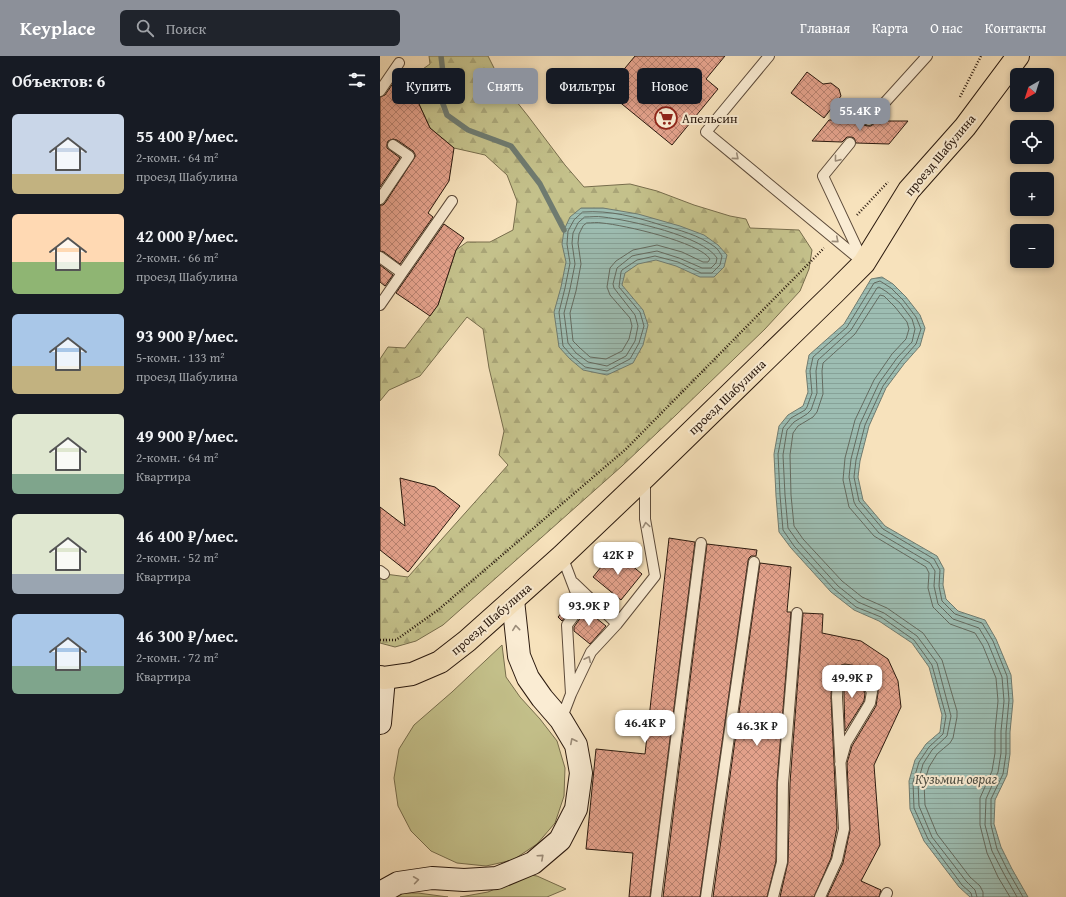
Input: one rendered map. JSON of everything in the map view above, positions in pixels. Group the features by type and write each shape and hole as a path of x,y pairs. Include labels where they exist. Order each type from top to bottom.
{"main road":[{"name":"проезд Шабулина","path":"382,677 412,674 440,662 467,641 562,556 645,477 864,263 909,190 965,127 1018,56"},
{"path":"380,893 398,883 432,878 464,880 497,878 533,863 560,840 576,809 581,773 576,745 561,720 542,698 528,678 519,656 513,600"},
{"path":"380,723 382,677"}],"lane":[{"path":"769,56 706,132 864,263"},
{"path":"869,120 927,56"},
{"path":"380,91 399,63"},
{"path":"850,142 823,176 864,263"},
{"path":"380,199 409,156 393,145"},
{"path":"380,305 452,201"},
{"path":"380,258 402,273"},
{"path":"561,720 571,694 592,652 617,624 655,576 645,519 645,477"},
{"path":"656,897 701,543"},
{"path":"562,556 581,606 567,625 571,694"},
{"path":"706,897 754,562"},
{"path":"572,581 617,624"},
{"path":"773,897 782,862 783,783 797,613"},
{"path":"820,897 838,860 844,829 840,764 837,697 838,677 844,670 856,672 866,681 872,692 870,703 846,743 840,764"}],"path":[{"path":"960,97 981,56"},
{"path":"846,226 890,180"},
{"path":"380,640 396,640 438,610 626,449 834,238"}],"green space":[{"path":"429,56 488,56 494,68 473,68 473,104 518,104 565,165 584,187 630,184 657,191 694,205 730,216 746,219 750,228 799,230 812,250 809,269 800,291 765,329 676,415 622,466 443,625 416,641 395,647 380,643 380,571 385,574 408,577 508,465 499,455 504,431 489,368 483,329 467,317 420,376 389,390 380,401 380,359 388,347 405,348 438,305 456,250 467,242 490,242 513,230 517,201 507,175 485,155 454,148 430,128 419,104 465,104 465,68 424,68 430,64"},
{"path":"502,645 506,677 520,697 557,741 565,768 564,796 555,823 537,844 513,860 486,866 457,863 431,851 411,831 398,806 394,778 399,749 414,725"},
{"path":"524,874 537,876 566,889 547,897 460,897 488,892 513,881"},
{"path":"390,893 418,893 448,897 382,897"}],"water":[{"path":"581,208 603,208 638,214 680,226 704,235 718,245 727,255 724,267 714,277 700,277 676,266 656,260 638,264 625,273 622,285 643,310 648,325 643,345 633,363 607,375 583,370 559,347 554,312 566,262 562,244 564,230 570,217"},
{"name":"Кузьмин овраг","path":"882,277 893,284 906,297 920,315 925,328 920,346 886,388 869,426 860,461 858,477 863,500 885,526 937,556 944,569 943,585 946,599 958,611 985,620 996,639 1011,675 1013,701 1010,732 1010,754 1007,775 995,800 994,824 1001,847 1028,897 970,897 959,887 924,841 910,809 909,781 915,760 926,744 940,732 942,715 929,667 912,643 879,621 854,610 831,592 791,548 779,532 774,454 779,426 788,415 803,406 808,392 806,371 809,355 844,324 871,279"}],"building":[{"path":"635,56 725,56 706,79 718,89 672,145 622,104 629,104 629,68 625,68"},
{"path":"807,72 823,84 831,83 839,89 841,96 824,118 791,93"},
{"path":"392,85 392,104 419,104 430,128 454,148 449,181 428,213 433,217 400,264 384,252 380,251 380,205 385,203 415,157 415,154 397,140 393,139 388,141 387,148 400,158 380,187 380,97 385,95"},
{"path":"829,120 863,120 864,125 868,126 871,126 877,121 908,121 889,144 856,143 854,138 851,137 847,137 842,142 812,141"},
{"path":"444,224 464,238 456,250 438,305 430,316 396,293"},
{"path":"380,265 393,275 385,286 380,282"},
{"path":"400,478 435,487 460,506 408,572 380,550 380,507 405,526"},
{"path":"669,538 695,542 650,897 629,897 633,853 586,849 596,749 645,754"},
{"path":"707,544 757,550 756,556 751,556 748,561 700,897 663,897"},
{"path":"614,551 642,574 621,600 593,577"},
{"path":"760,563 791,567 787,612 791,612 777,782 776,861 767,897 713,897"},
{"path":"572,601 574,605 562,621 558,617"},
{"path":"586,610 606,626 590,644 574,631 574,627"},
{"path":"803,613 823,614 822,633 861,641 888,659 898,681 901,707 874,765 880,845 861,881 881,890 879,897 827,897 843,863 850,830 847,763 852,746 876,706 878,693 878,689 872,678 860,667 845,664 839,666 833,673 832,677 831,697 837,828 831,858 814,897 780,897 788,862 790,783"},
{"path":"847,677 853,678 861,685 865,693 864,701 845,731 844,680"}],"waterway":[{"path":"441,56 443,73 438,90 447,115 468,130 511,146 540,184 564,230"}],"place":[{"name":"Апельсин","path":"666,118"}]}
